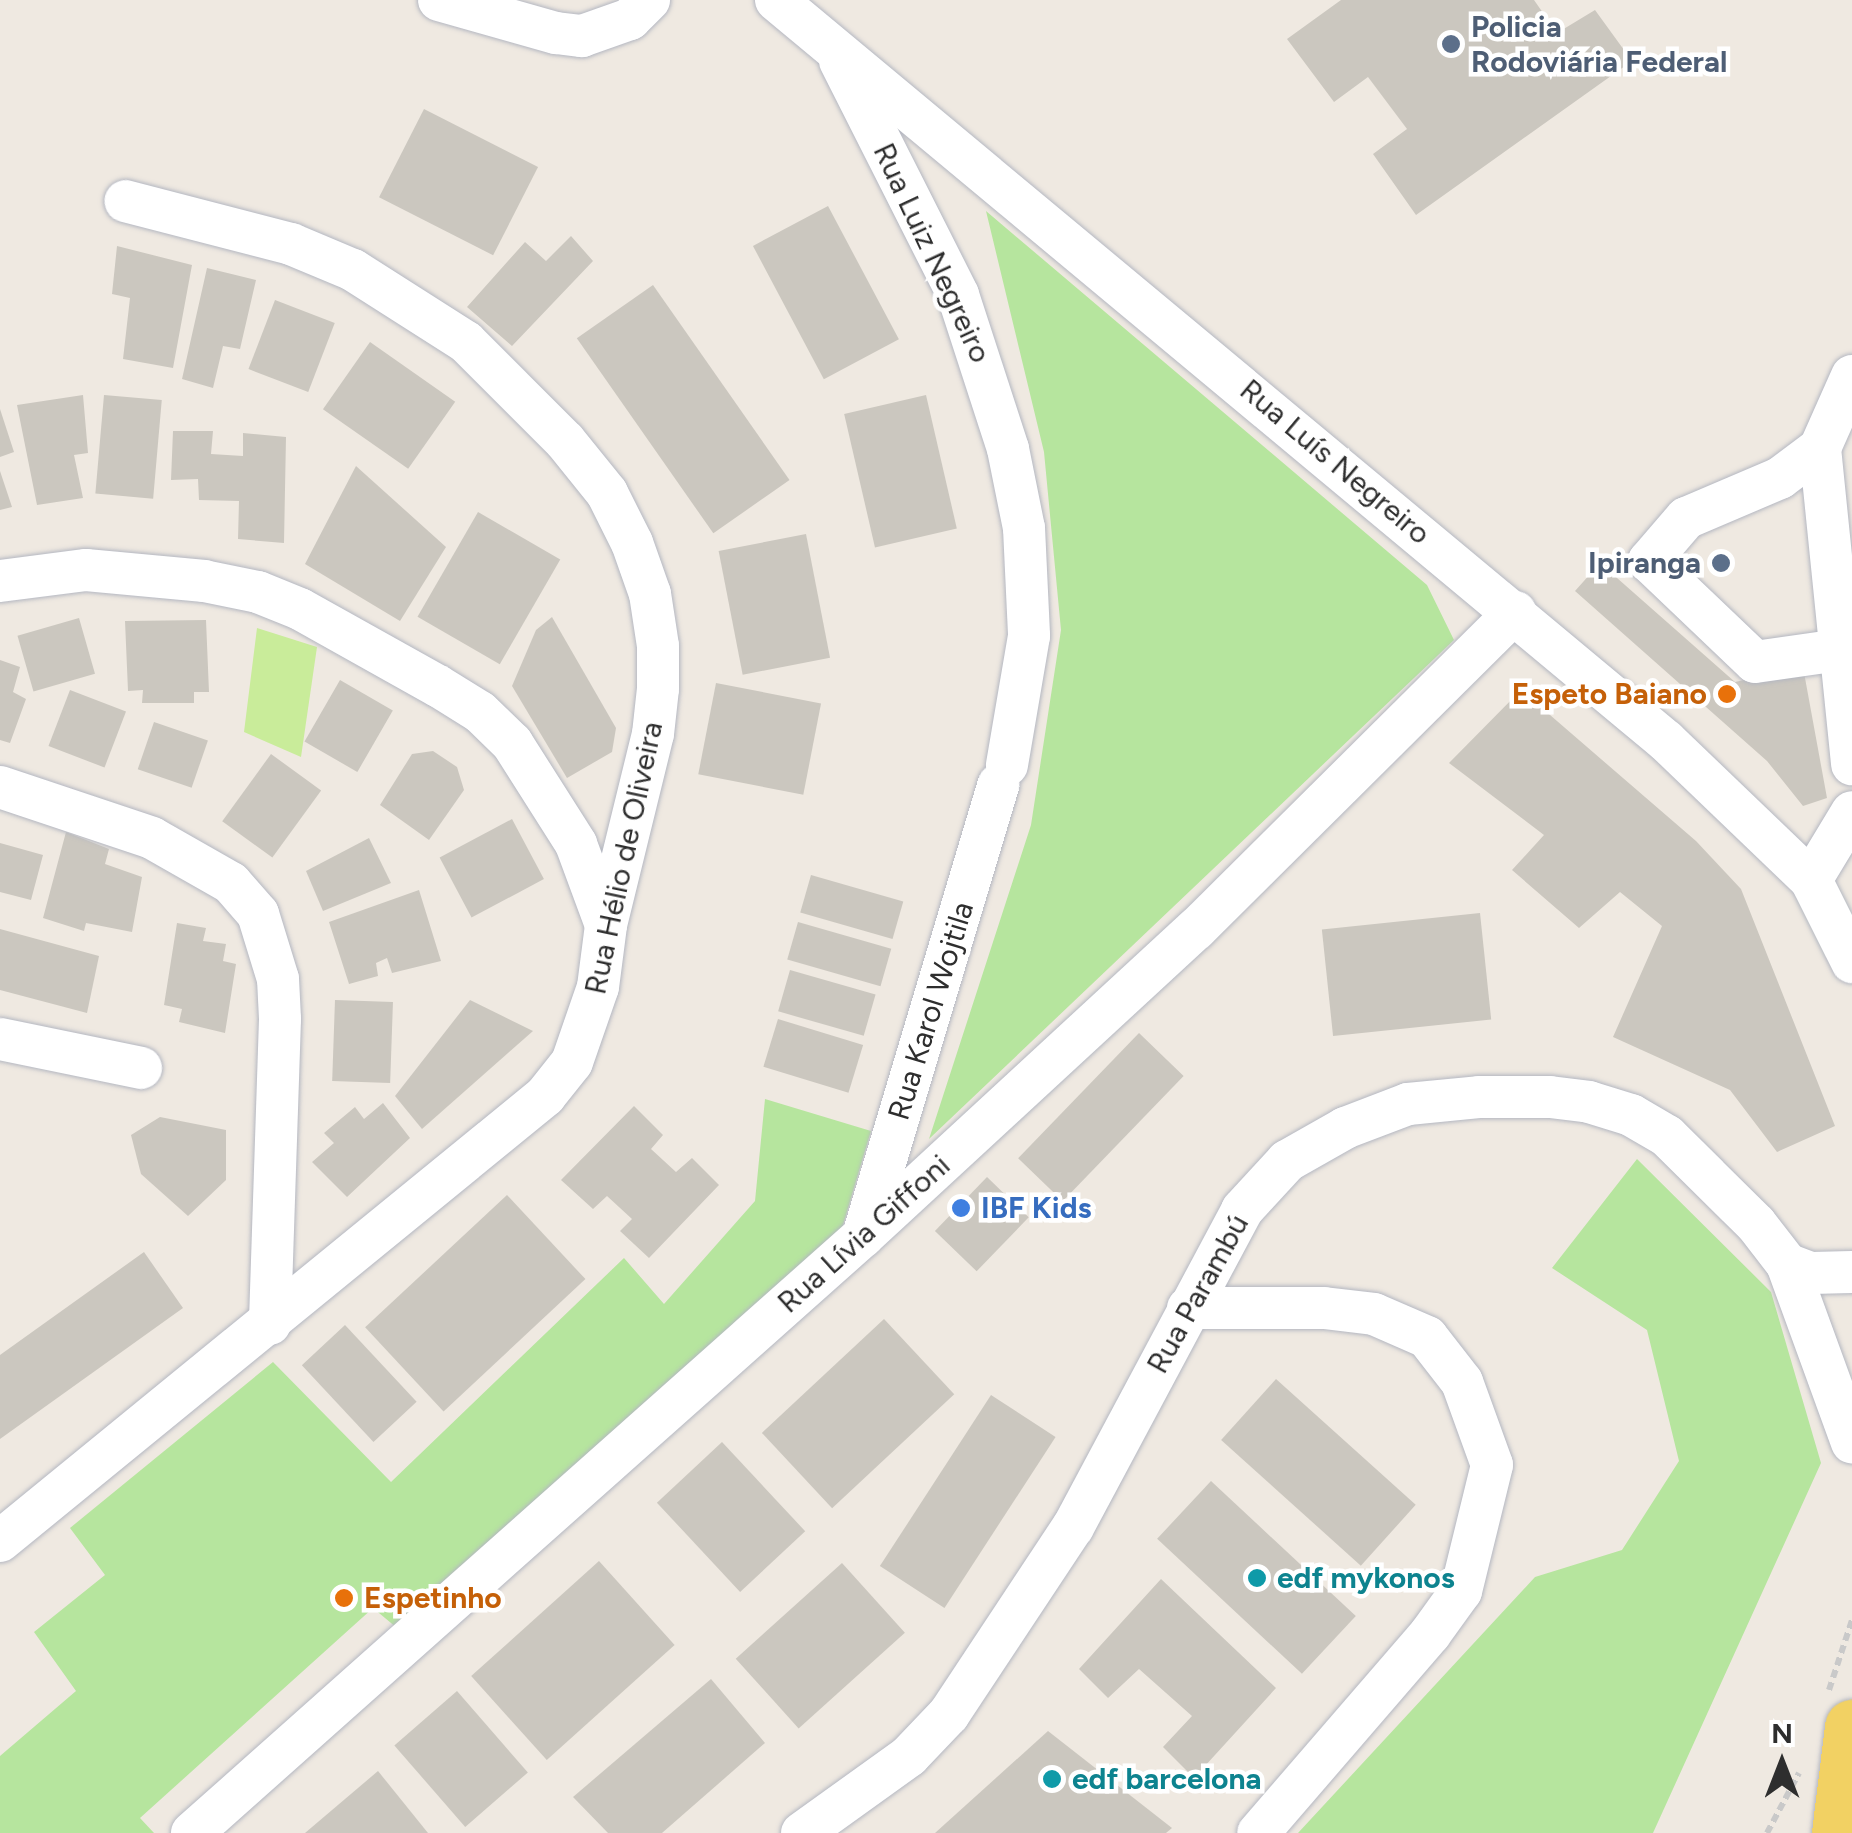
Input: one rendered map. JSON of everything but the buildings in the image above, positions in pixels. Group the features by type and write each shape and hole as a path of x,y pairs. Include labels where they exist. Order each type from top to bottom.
{"main road":[{"path":"1839,1833 1852,1727"}],"street":[{"path":"439,0 556,34 582,36 630,19 649,0"},
{"name":"Rua Luís Negreiro","path":"776,0 1666,741 1811,880 1852,962"},
{"name":"Rua Luiz Negreiro","path":"832,45 958,296 1008,448 1024,528 1029,636 1002,775"},
{"name":"Rua Hélio de Oliveira","path":"0,1541 545,1096 572,1062 588,1024 606,925 649,750 658,689 658,646 650,594 607,493 521,394 466,342 353,270 292,244 125,201"},
{"path":"1839,650 1755,662 1648,561 1686,518 1780,478 1820,448 1852,376"},
{"path":"1820,448 1852,764"},
{"path":"0,581 86,570 204,581 258,592 300,609 438,686 480,712 512,743 576,844 606,925"},
{"name":"Rua Lívia Giffoni","path":"192,1833 863,1236 1196,930 1515,612"},
{"name":"Rua Karol Wojtila","path":"863,1236 1002,775"},
{"path":"0,787 152,838 230,883 258,914 278,979 280,1019 270,1324"},
{"path":"1811,880 1852,812"},
{"path":"0,1038 141,1068"},
{"name":"Rua Parambú","path":"802,1833 909,1756 949,1714 1072,1527 1242,1210 1287,1160 1345,1128 1408,1104 1478,1097 1550,1097 1589,1102 1631,1115 1667,1136 1720,1186 1786,1264 1852,1443"},
{"path":"1786,1264 1811,1273 1852,1272"},
{"path":"1188,1308 1374,1314 1427,1338 1462,1382 1492,1465 1461,1591 1430,1634 1258,1833"}],"green space":[{"path":"986,211 1427,585 1454,640 929,1139 1031,825 1061,630 1044,452"},
{"path":"257,628 317,647 301,757 244,732"},
{"path":"765,1099 871,1131 838,1242 397,1628 373,1608 140,1818 154,1833 0,1833 0,1756 76,1691 34,1632 105,1575 70,1528 273,1362 391,1482 624,1258 664,1304 755,1201"},
{"path":"1637,1159 1771,1292 1821,1463 1653,1833 1298,1833 1535,1577 1622,1550 1679,1461 1647,1330 1552,1268"}],"place":[{"name":"Policia Rodoviária Federal","path":"1451,44"},
{"name":"Ipiranga","path":"1721,563"},
{"name":"Espeto Baiano","path":"1727,694"},
{"name":"IBF Kids","path":"961,1208"},
{"name":"edf mykonos","path":"1257,1578"},
{"name":"Espetinho","path":"344,1598"},
{"name":"edf barcelona","path":"1052,1779"}]}
